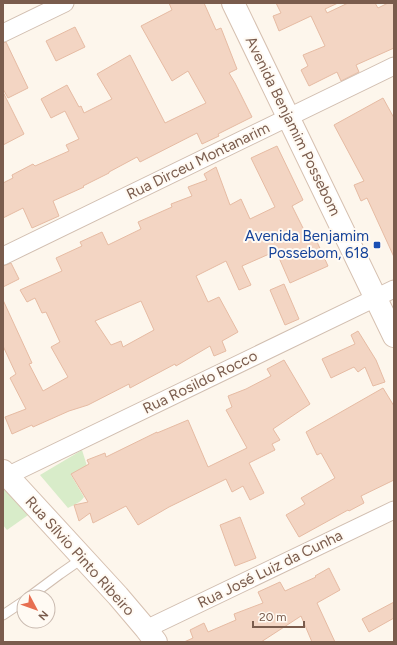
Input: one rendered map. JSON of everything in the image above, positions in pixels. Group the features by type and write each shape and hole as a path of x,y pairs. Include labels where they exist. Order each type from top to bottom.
{"street":[{"path":"3,33 66,3"},
{"name":"Avenida Benjamim Possebom","path":"233,3 288,117 385,293 394,336"},
{"name":"Rua Dirceu Montanarim","path":"3,256 394,66"},
{"name":"Rua Rosildo Rocco","path":"5,474 385,293"},
{"name":"Rua Sílvio Pinto Ribeiro","path":"5,474 118,596 151,636"},
{"name":"Rua José Luiz da Cunha","path":"151,636 394,510"}],"lane":[{"path":"40,589 83,558"},
{"path":"3,615 16,606"}],"green space":[{"path":"82,450 87,466 71,475 84,497 79,502 68,508 40,475"},
{"path":"3,482 31,513 7,530 3,525"}],"building":[{"path":"169,3 204,3 216,30 221,28 237,69 229,73 252,117 202,144 197,133 140,162 137,157 83,186 84,187 53,201 59,216 32,228 23,208 3,218 3,183 13,178 12,175 33,164 35,166 69,151 66,145 79,139 65,111 51,118 41,99 67,85 84,113 112,99 97,74 130,55 165,123 206,103 188,71 172,81 141,26 172,10"},
{"path":"276,3 338,3 325,9 327,13 348,3 375,3 378,8 388,3 394,3 394,48 356,65 359,72 341,81 337,72 309,86 301,70 308,66 303,55 325,46 311,16 279,31 273,16 281,13"},
{"path":"75,27 85,47 56,61 46,41"},
{"path":"6,42 28,88 8,98 3,89 3,43"},
{"path":"3,92 24,134 3,145"},
{"path":"383,98 394,118 394,257 367,198 361,201 354,185 364,181 334,125"},
{"path":"277,146 303,200 292,206 307,236 313,233 328,266 290,283 276,251 242,266 251,285 239,290 226,261 196,276 208,302 219,297 238,332 222,341 226,351 214,356 210,346 176,366 175,364 130,388 129,384 88,405 69,411 33,427 32,425 12,434 5,417 26,409 10,378 16,374 3,346 3,300 32,363 29,364 43,391 68,377 51,347 60,342 46,312 42,313 35,298 27,302 20,290 62,271 56,258 82,246 80,242 102,232 108,245 141,229 138,222 172,207 171,204 192,196 188,187 207,180 204,174 216,167 230,205 241,199 250,219 275,207 251,158","holes":["141,301 154,330 123,347 121,341 111,345 95,321"]},
{"path":"11,263 19,279 3,287 3,266"},
{"path":"284,284 299,319 285,325 270,290"},
{"path":"358,331 376,360 385,382 373,386 365,367 358,372 354,367 331,378 322,359 355,344 351,335"},
{"path":"284,360 310,404 273,429 280,440 272,444 275,450 249,463 264,493 250,500 243,486 232,492 226,479 169,507 138,525 126,506 93,523 90,513 79,521 74,505 88,502 71,474 89,464 87,460 105,453 106,457 157,432 188,420 208,467 247,448 226,410 232,407 228,396 246,389 271,376 267,369"},
{"path":"383,388 394,406 394,480 361,496 364,503 349,511 348,510 299,537 286,515 305,504 301,498 335,478 321,453 317,455 306,432"},
{"path":"240,517 256,558 235,566 220,525"},
{"path":"329,568 340,590 317,603 335,642 312,642 301,616 261,642 184,642 193,638 190,630 204,623 208,632 236,620 234,614 263,603 258,592 280,582 285,591 316,577 315,576"},
{"path":"394,602 394,618 369,632 362,619"}],"place":[{"name":"Avenida Benjamim Possebom, 618","path":"377,245"}]}
